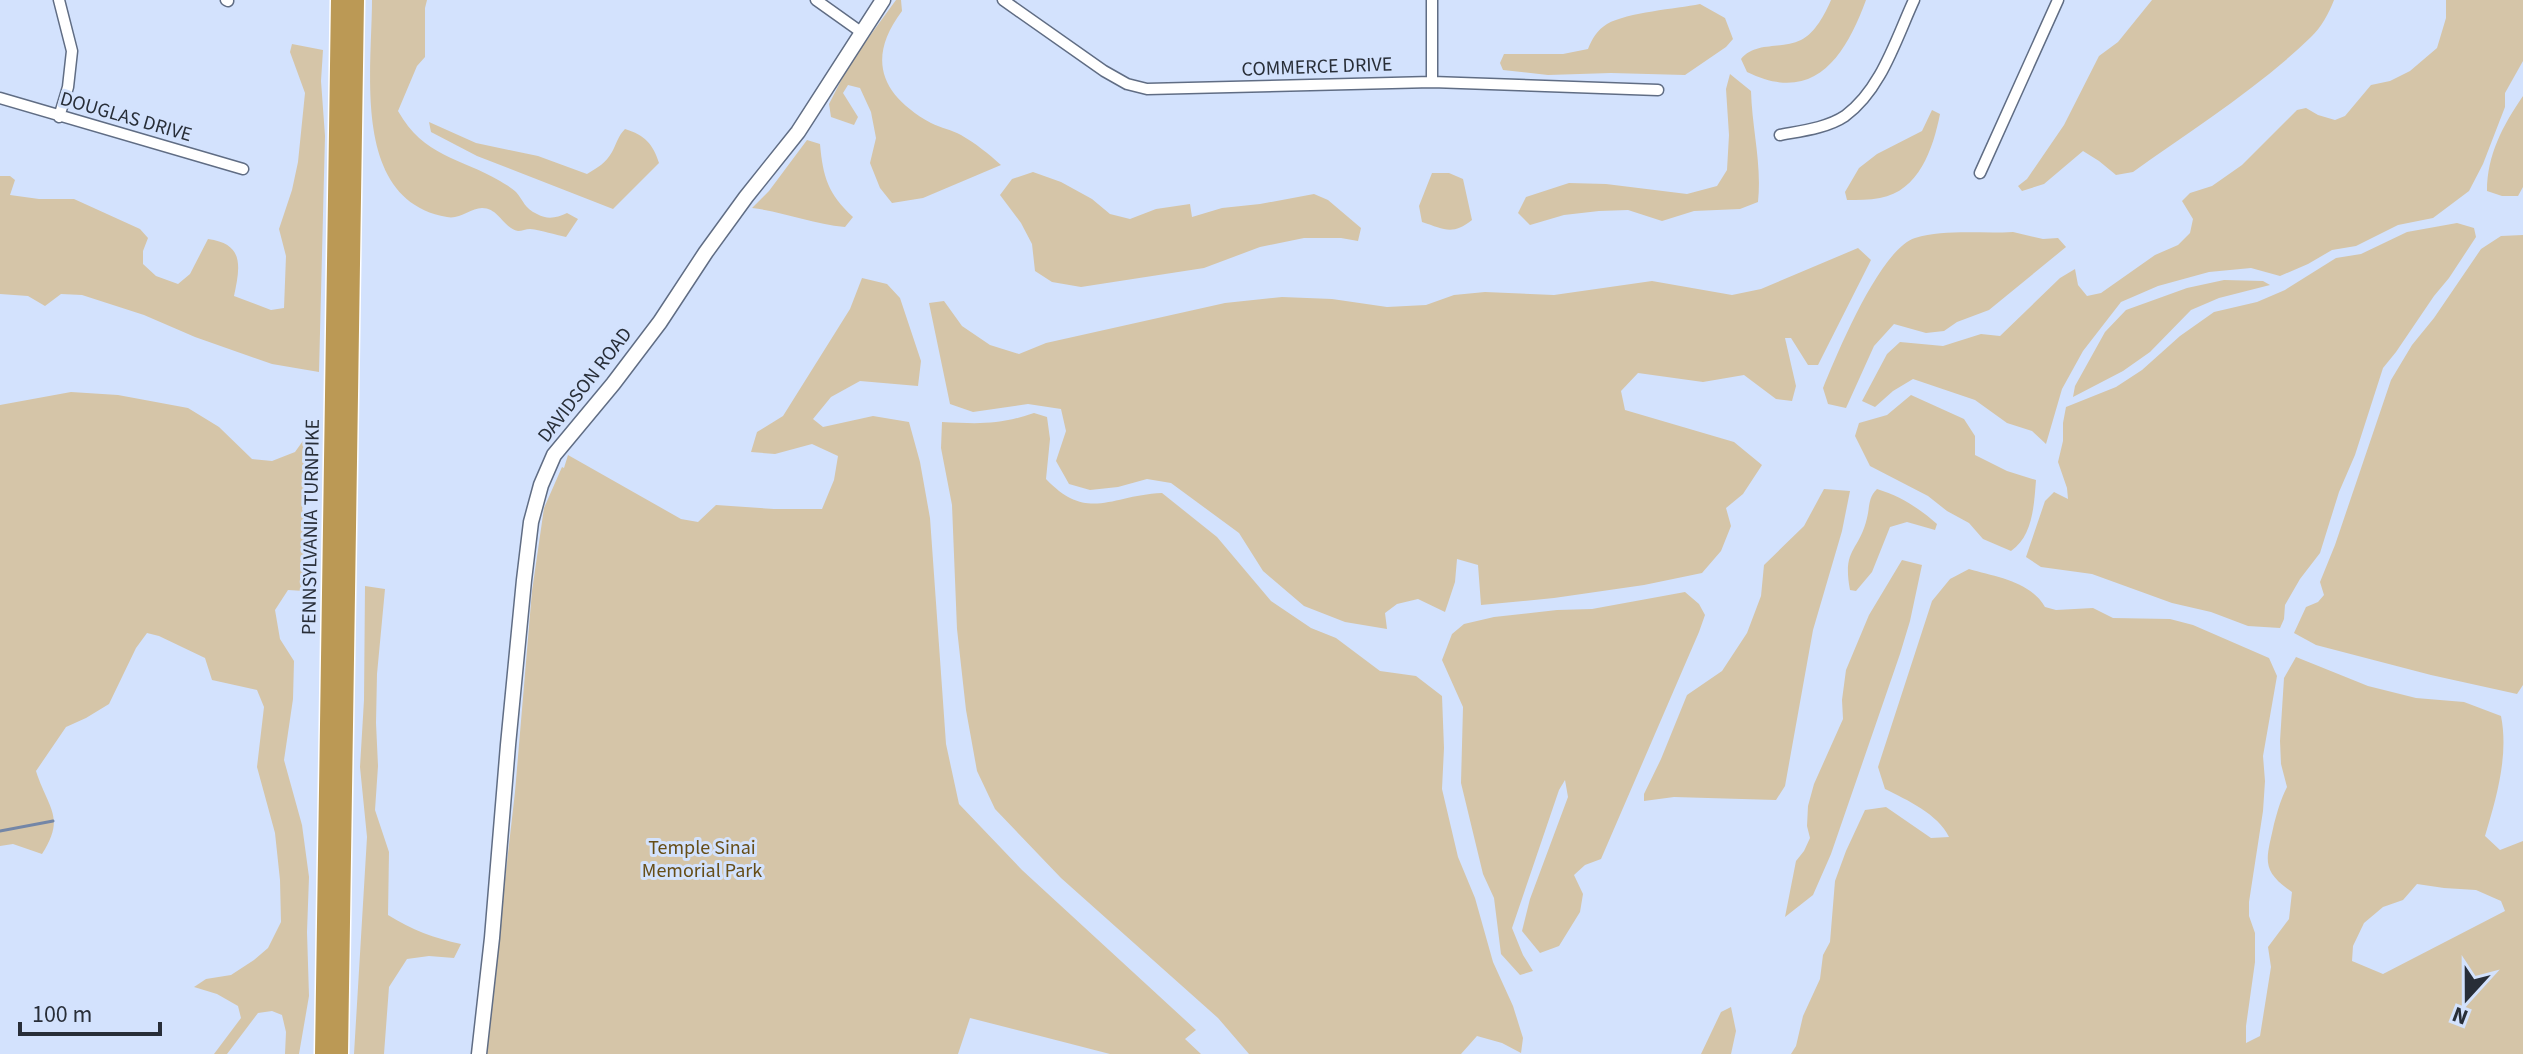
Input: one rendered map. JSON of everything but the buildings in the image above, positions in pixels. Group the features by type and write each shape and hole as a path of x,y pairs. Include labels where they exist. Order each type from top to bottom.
{"highway":[{"name":"PENNSYLVANIA TURNPIKE","path":"324,1054 340,0"},
{"name":"PENNSYLVANIA TURNPIKE","path":"339,1054 355,0"}],"street":[{"path":"59,0 72,51 68,87 59,117"},
{"path":"816,0 861,32"},
{"name":"DAVIDSON ROAD","path":"479,1054 524,580 531,522 541,485 554,455 660,322 714,241 798,132 883,0"},
{"name":"COMMERCE DRIVE","path":"1003,0 1104,71 1127,84 1147,89 1432,82 1658,90"},
{"path":"1432,0 1432,82"},
{"path":"1780,135 1814,128 1844,116 1873,88 1914,0"},
{"path":"1980,173 2058,0"},
{"name":"DOUGLAS DRIVE","path":"0,98 243,169"}],"green space":[{"path":"372,0 427,0 425,57 417,66 398,111 408,126 431,147 516,192 533,212 548,218 567,213 578,219 566,237 528,229 518,231 488,209 447,217 416,206 395,186 381,160 374,129 370,95"},
{"path":"896,0 901,0 902,11 884,45 882,60 890,88 914,112 931,123 958,133 1001,165 923,198 892,203 880,188 870,163 876,138 871,112 860,88 848,85 843,93 858,117 854,125 831,117 829,104 850,63"},
{"path":"1831,0 1866,0 1848,40 1824,70 1809,79 1791,83 1770,81 1747,72 1741,59 1747,53 1806,37 1819,23"},
{"path":"2152,0 2334,0 2318,29 2291,55 2248,91 2133,172 2116,175 2083,151 2044,184 2022,191 2018,186 2027,179 2064,125 2099,56 2118,42"},
{"path":"2446,0 2523,0 2523,61 2505,93 2505,107 2469,191 2433,218 2398,225 2356,246 2332,250 2280,276 2251,268 2209,272 2158,286 2121,302 2083,351 2062,389 2046,444 2032,431 2007,423 1975,400 1913,379 1875,407 1862,401 1887,354 1900,342 1943,346 1981,334 2000,336 2060,278 2075,269 2078,285 2087,296 2101,293 2155,255 2178,245 2190,233 2193,219 2182,201 2190,193 2212,186 2242,165 2297,110 2306,108 2335,120 2345,116 2371,85 2390,81 2410,71 2437,48 2446,18"},
{"path":"1700,4 1725,18 1733,39 1685,75 1548,75 1503,70 1500,63 1504,54 1563,54 1588,49 1600,29 1616,20"},
{"path":"292,44 323,50 321,81 325,136 319,372 272,364 82,295 61,294 45,306 28,296 0,294 0,176 10,176 15,180 10,195 74,199 140,229 148,238 143,251 143,264 156,276 178,284 190,274 208,239 229,246 237,258 238,267 234,296 271,310 284,308 286,256 279,229 298,162 305,93 290,52"},
{"path":"1730,74 1751,91 1759,174 1758,202 1740,209 1694,211 1662,221 1628,210 1564,215 1530,225 1518,213 1526,197 1569,183 1606,184 1687,194 1717,186 1727,170 1729,135 1726,89"},
{"path":"2523,96 2523,187 2518,196 2502,196 2487,191 2490,165 2503,129"},
{"path":"1932,110 1940,114 1937,127 1928,154 1914,178 1893,194 1876,199 1847,200 1845,192 1859,168 1877,154 1922,131"},
{"path":"429,122 476,143 538,156 587,174 607,159 625,129 647,141 659,163 613,209 477,156 431,132"},
{"path":"807,140 820,144 828,184 853,217 845,227 752,208 769,191"},
{"path":"1033,172 1061,182 1092,199 1110,214 1130,219 1156,209 1190,204 1192,217 1222,208 1314,194 1328,200 1361,228 1358,241 1304,238 1260,247 1204,268 1081,287 1052,282 1035,271 1032,244 1000,195 1012,179"},
{"path":"1432,173 1449,173 1463,179 1472,220 1453,230 1422,222 1419,206"},
{"path":"2457,223 2474,228 2476,237 2383,368 2320,553 2285,605 2280,628 2248,626 2092,574 2041,567 2026,557 2045,501 2054,492 2068,499 2058,462 2066,407 2116,387 2214,312 2257,302 2285,290 2336,258 2361,254 2407,232"},
{"path":"2013,232 2043,239 2058,238 2066,247 1989,310 1957,322 1944,331 1926,333 1894,324 1874,346 1846,408 1828,404 1823,388 1849,328 1874,281 1902,246 1915,238 1938,234"},
{"path":"2523,235 2523,685 2517,694 2316,645 2294,633 2306,607 2318,602 2324,595 2320,582 2391,380 2412,345 2481,249 2501,236"},
{"path":"1858,248 1871,260 1818,365 1808,365 1791,338 1785,338 1796,386 1792,401 1776,399 1744,375 1703,382 1638,373 1621,391 1625,410 1734,442 1762,465 1743,494 1726,508 1731,526 1721,551 1702,573 1644,585 1481,605 1478,565 1457,559 1455,582 1445,612 1418,599 1397,604 1385,613 1387,629 1345,622 1304,606 1263,571 1239,533 1171,483 1147,479 1090,490 1069,484 1056,461 1066,431 1061,409 1028,404 973,412 950,404 929,303 944,301 962,326 990,345 1019,354 1046,343 1225,303 1282,297 1332,299 1387,307 1426,305 1454,295 1485,292 1554,295 1652,281 1732,295 1761,289"},
{"name":"Temple Sinai Memorial Park","path":"862,278 887,284 900,298 921,361 918,386 860,381 831,397 813,419 823,427 873,416 909,422 930,518 946,744 959,804 1022,870 1196,1030 1185,1039 1201,1054 1110,1054 970,1018 958,1054 485,1054 515,792 532,591 544,508 562,467 568,455 681,519 698,522 716,505 822,509 834,480 838,456 812,444 775,454 751,452 757,432 783,416 850,309"},
{"path":"2224,280 2263,281 2270,285 2219,298 2191,310 2150,352 2123,371 2073,397 2075,386 2105,332 2126,310 2187,288"},
{"path":"71,392 118,395 188,408 219,427 252,459 272,461 295,452 305,438 313,437 313,479 302,509 308,528 304,591 288,590 275,610 280,639 294,661 293,699 284,760 302,825 309,877 309,996 299,1054 285,1054 286,1032 282,1015 272,1011 258,1013 227,1054 214,1054 241,1018 238,1006 217,994 194,987 206,979 231,975 254,960 268,948 281,922 275,833 257,767 264,707 257,690 212,680 205,658 147,633 136,648 109,704 66,727 36,771 54,821 42,854 13,844 0,846 0,405"},
{"path":"1911,395 1964,419 1975,436 1975,455 2007,471 2036,480 2028,529 2011,551 1983,539 1969,523 1928,496 1870,466 1855,436 1859,423 1887,415"},
{"path":"1034,413 1047,417 1050,439 1046,479 1061,492 1088,503 1162,493 1217,537 1271,601 1311,628 1336,638 1380,671 1416,676 1442,696 1442,789 1458,857 1475,898 1493,962 1513,1006 1523,1038 1521,1053 1502,1043 1477,1036 1461,1054 1249,1054 1218,1018 1061,878 995,809 977,771 966,710 957,629 952,505 941,448 942,422 989,423"},
{"path":"1824,489 1850,491 1842,531 1813,630 1785,786 1776,800 1674,797 1644,801 1644,794 1687,695 1722,671 1747,633 1761,596 1764,565 1804,526"},
{"path":"1877,489 1909,503 1937,524 1935,530 1907,522 1890,527 1872,572 1856,591 1850,590 1850,558 1864,529 1871,499"},
{"path":"1902,560 1922,565 1900,654 1831,854 1813,895 1785,917 1796,861 1810,838 1808,806 1814,784 1843,719 1846,670 1869,615"},
{"path":"1969,569 2031,591 2045,607 2056,610 2093,608 2113,618 2170,619 2193,625 2269,658 2277,676 2263,756 2263,811 2249,902 2249,916 2255,933 2255,962 2246,1043 2260,1036 2271,967 2268,947 2289,919 2292,892 2274,877 2268,855 2287,787 2281,764 2280,741 2284,678 2296,657 2368,686 2416,698 2464,702 2501,716 2502,762 2485,836 2500,850 2523,841 2523,1054 1791,1054 1803,1016 1820,979 1823,955 1830,942 1835,881 1865,810 1886,807 1931,838 1949,837 1930,815 1885,789 1878,767 1932,601 1950,579","holes":["2417,884 2476,890 2501,901 2505,911 2383,974 2352,961 2353,946 2364,923 2383,907 2403,900"]},
{"path":"365,586 385,589 377,674 375,810 389,852 388,915 423,933 461,944 454,958 429,956 407,959 389,987 384,1054 354,1054 367,837 360,767"},
{"path":"1685,592 1699,604 1705,615 1699,632 1601,859 1585,865 1574,875 1583,894 1580,912 1559,946 1540,953 1522,931 1530,899 1568,797 1565,780 1559,790 1512,928 1533,971 1520,975 1501,954 1494,898 1483,874 1461,783 1463,707 1442,660 1452,634 1464,624 1494,617 1592,609"},
{"path":"1731,1007 1736,1031 1731,1054 1701,1054 1721,1012"}],"waterway":[{"path":"0,831 53,821"}]}
